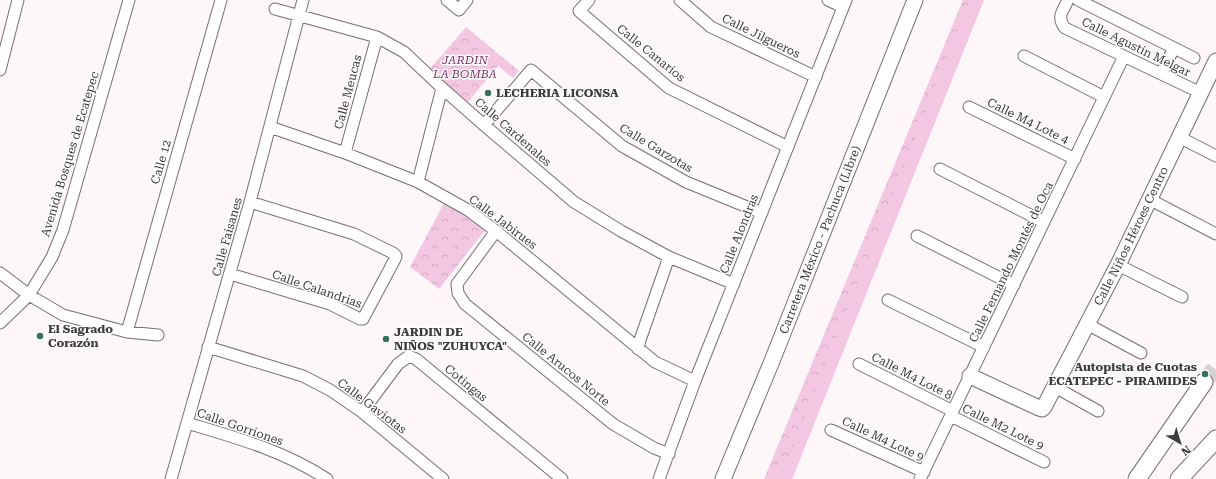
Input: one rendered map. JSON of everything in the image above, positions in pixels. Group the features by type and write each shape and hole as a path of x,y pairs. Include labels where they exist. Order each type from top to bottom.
{"highway":[{"path":"1137,479 1204,382"},
{"path":"1179,479 1216,439"}],"main road":[{"name":"Carretera México - Pachuca (Libre)","path":"724,479 915,0"},
{"name":"Calle Niños Héroes Centro","path":"970,376 1042,409 1055,387 1118,265 1179,137 1214,71"}],"street":[{"path":"0,70 18,0"},
{"name":"Avenida Bosques de Ecatepec","path":"0,323 30,295 52,257 63,230 129,0"},
{"name":"Calle 12","path":"126,332 221,0"},
{"name":"Calle Faisanes","path":"171,479 250,202 303,0"},
{"path":"447,0 459,10 468,0"},
{"name":"Calle Canarios","path":"588,0 579,10 670,88 788,147"},
{"name":"Calle Jilgueros","path":"680,0 711,27 816,77"},
{"path":"828,0 845,3"},
{"name":"Calle Agustín Melgar","path":"1068,0 1060,17 1065,28 1201,93"},
{"path":"1078,0 1194,58"},
{"name":"Calle Alondras","path":"659,479 695,382 845,3"},
{"name":"Calle Cardenales","path":"275,9 377,37 404,52 442,88 574,202 620,231 669,257 734,284"},
{"name":"Calle Meucas","path":"345,153 377,37"},
{"path":"1161,74 1174,48"},
{"path":"1024,56 1104,97"},
{"name":"Calle Fernando Montés de Oca","path":"922,477 1124,56"},
{"name":"Calle Garzotas","path":"484,125 531,70 622,146 686,182 762,213"},
{"path":"418,182 442,88"},
{"name":"Calle M4 Lote 4","path":"969,107 1075,159"},
{"name":"Calle Jabirues","path":"270,127 345,153 418,182 468,210 496,231 655,362 695,382"},
{"path":"1179,137 1216,156"},
{"path":"940,169 1044,222"},
{"path":"1150,199 1216,234"},
{"name":"Calle Calandrias","path":"230,274 330,304 360,319 363,319 396,256 393,253 354,234 250,202"},
{"name":"Calle Arucos Norte","path":"496,231 457,284 458,293 465,304 613,424 654,448 669,454"},
{"path":"917,236 1014,285"},
{"path":"638,349 669,257"},
{"path":"1118,265 1182,297"},
{"path":"0,274 30,295 63,315 126,332 158,335"},
{"path":"888,300 984,347"},
{"path":"1087,324 1141,353"},
{"name":"Calle Gaviotas","path":"208,347 303,376 330,390 362,412 442,479"},
{"name":"Cotingas","path":"362,412 398,364 409,356 416,360 562,479"},
{"name":"Calle M4 Lote 8","path":"860,364 952,413"},
{"path":"1055,387 1098,411"},
{"name":"Calle M2 Lote 9","path":"952,413 1044,462"},
{"name":"Calle Gorriones","path":"187,423 264,446 292,459 327,479"},
{"name":"Calle M4 Lote 9","path":"831,430 922,477"}],"green space":[{"path":"963,0 984,0 792,479 764,479"},
{"path":"970,0 983,0 792,479 780,479"},
{"name":"JARDIN LA BOMBA","path":"466,27 519,71 513,78 498,66 468,102 429,70"},
{"path":"444,203 486,229 439,289 410,267"}],"tunnel":[{"path":"1204,382 1216,367"}],"place":[{"name":"LECHERIA LICONSA","path":"488,93"},
{"name":"El Sagrado Corazón","path":"40,336"},
{"name":"JARDIN DE NIÑOS \"ZUHUYCA\"","path":"386,339"},
{"name":"Autopista de Cuotas ECATEPEC - PIRAMIDES","path":"1205,374"}]}
